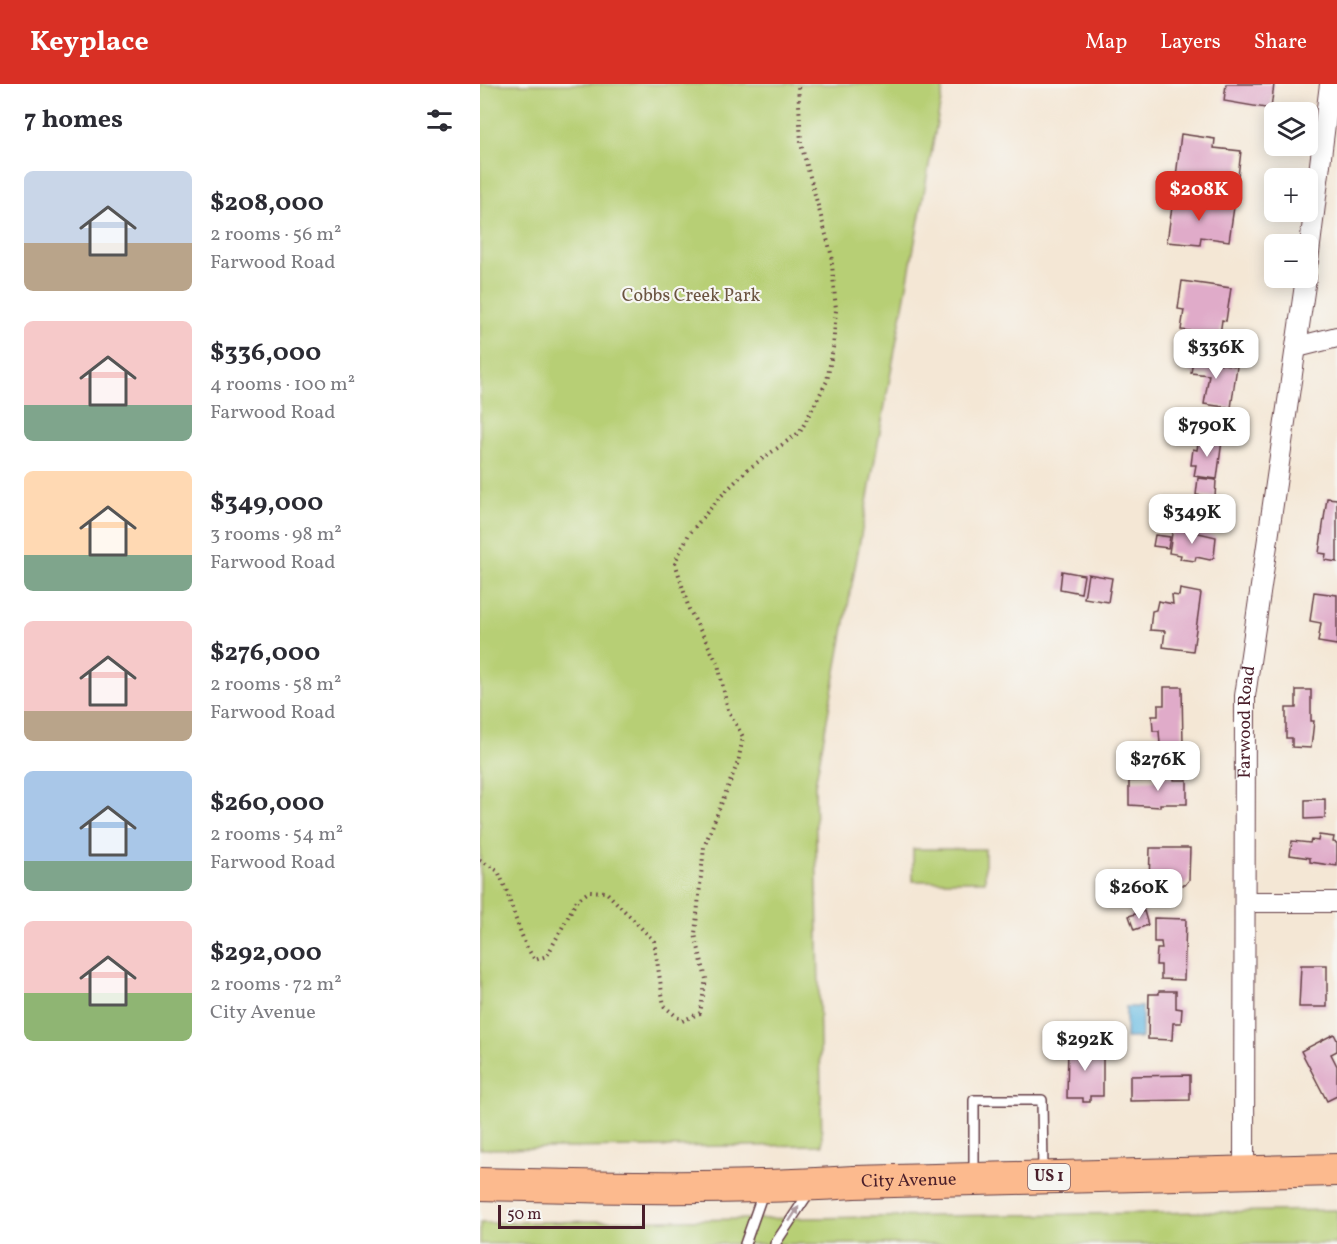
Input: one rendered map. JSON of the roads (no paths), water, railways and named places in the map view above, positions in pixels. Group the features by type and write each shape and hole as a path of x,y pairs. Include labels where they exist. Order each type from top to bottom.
{"highway":[{"name":"City Avenue","path":"480,1184 766,1185 1337,1170"}],"street":[{"path":"1311,234 1330,84"},
{"name":"Farwood Road","path":"1244,1172 1245,696 1305,288"},
{"path":"1297,347 1337,337"},
{"path":"1245,902 1337,902"}],"lane":[{"path":"974,1179 974,1100 1042,1100 1043,1177"},
{"path":"775,1244 814,1184"},
{"path":"745,1244 766,1185"}],"water":[{"path":"1126,1007 1142,1007 1142,1038 1126,1038"}],"park label":[{"name":"Cobbs Creek Park","path":"691,296"}]}
